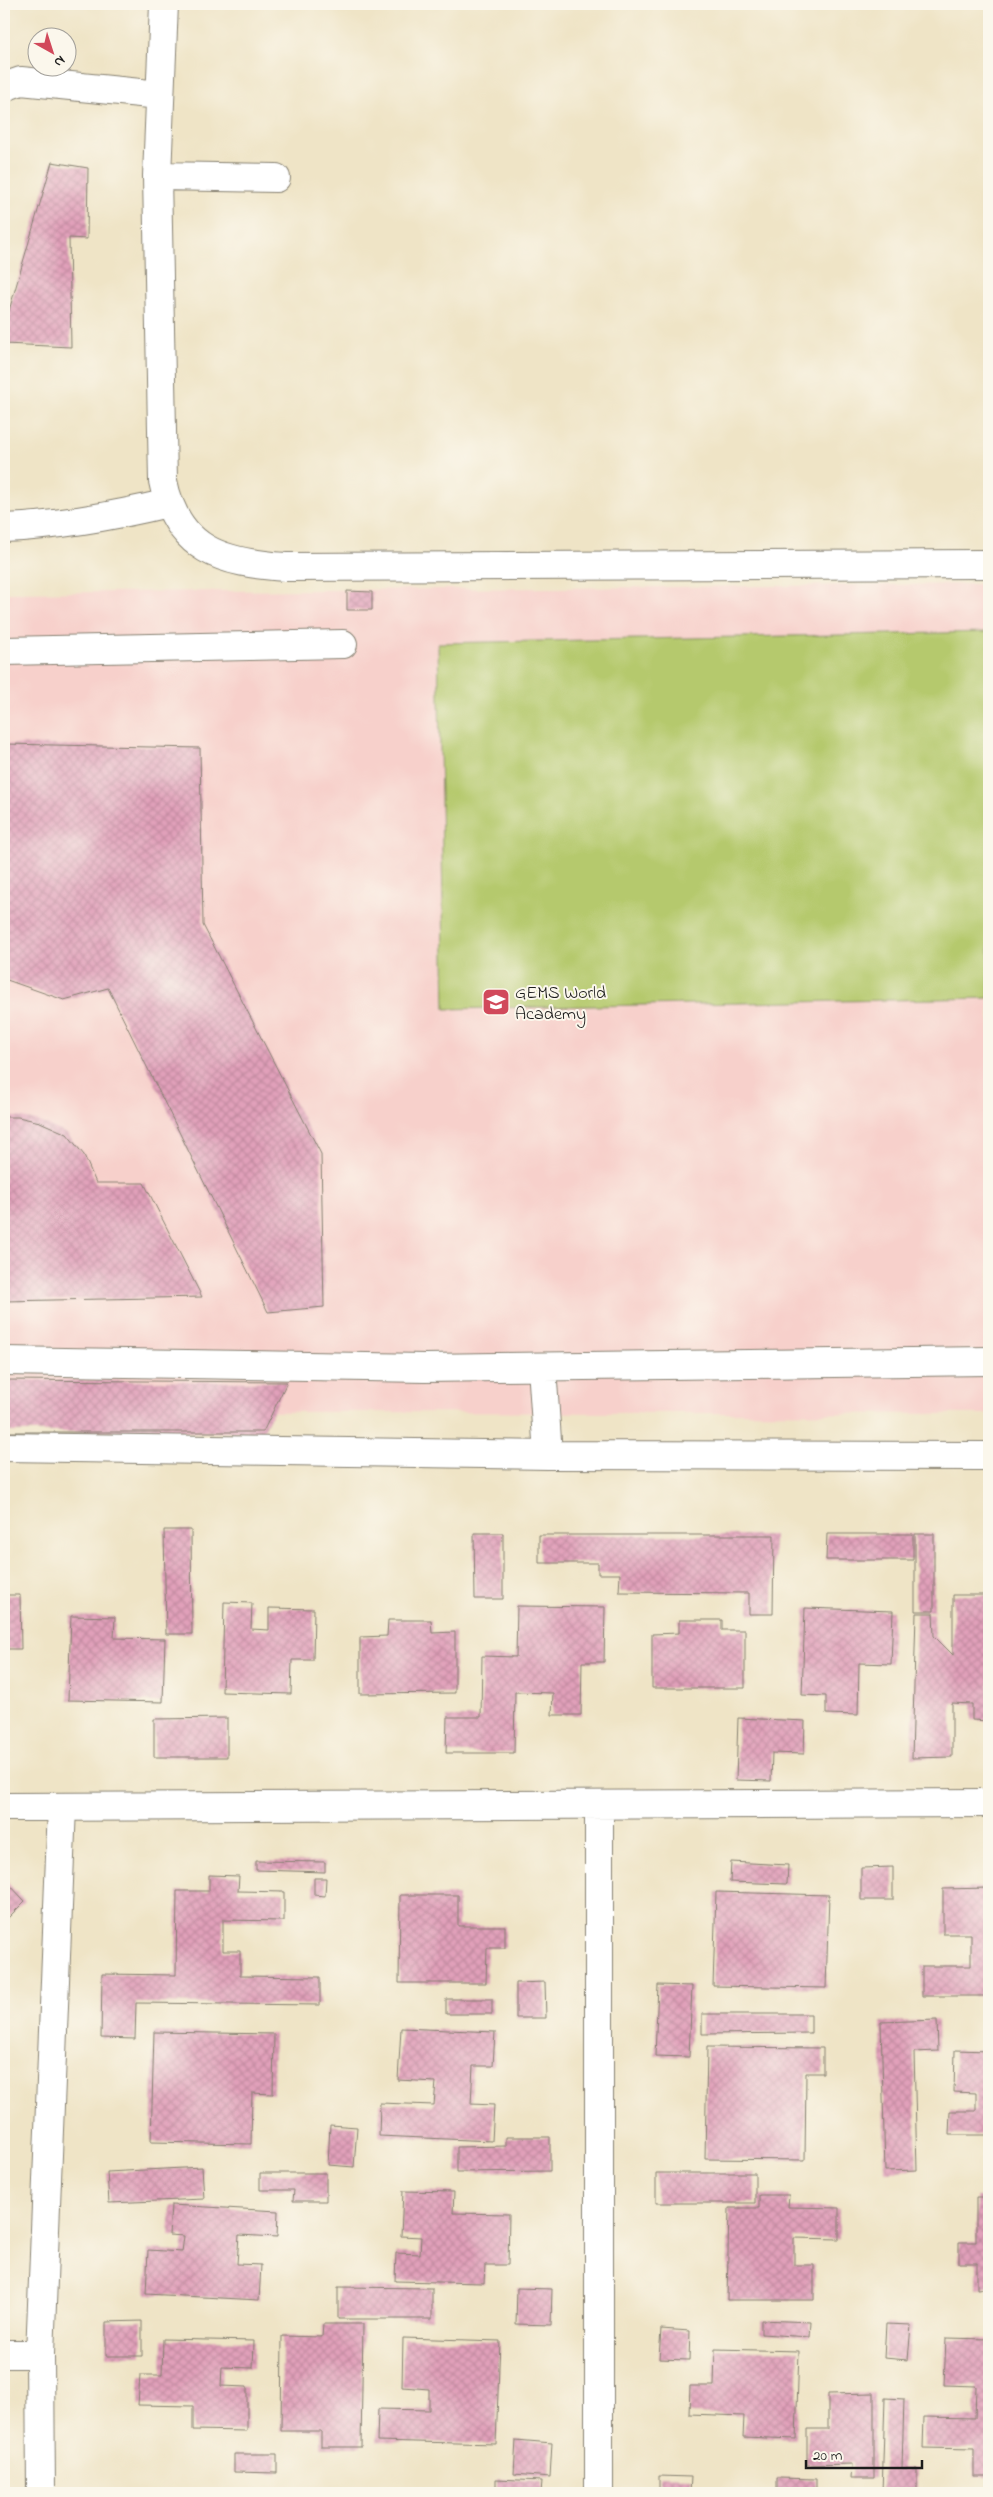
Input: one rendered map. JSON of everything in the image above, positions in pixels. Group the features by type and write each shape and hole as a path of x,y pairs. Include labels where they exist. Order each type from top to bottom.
{"street":[{"path":"164,4 157,176 162,470 168,503 184,530 206,550 232,561 261,566 989,564"},
{"path":"10,80 160,95"},
{"path":"157,176 276,178"},
{"path":"4,528 73,522 121,515 168,503"},
{"path":"4,651 344,644"},
{"path":"4,1361 426,1368 989,1361"},
{"path":"542,1367 548,1454"},
{"path":"4,1447 548,1454 989,1456"},
{"path":"4,1807 989,1803"},
{"path":"599,1806 599,2493"},
{"path":"41,2493 40,2354 62,1807"},
{"path":"4,2354 40,2354"}],"shaded area":[{"name":"GEMS World Academy","path":"989,584 989,1414 4,1411 4,593"}],"green space":[{"path":"989,632 989,998 445,1009 438,643"}],"building":[{"path":"52,162 88,168 87,239 69,238 71,347 4,344 4,328"},
{"path":"347,591 372,592 372,610 347,610"},
{"path":"4,744 200,748 203,925 321,1154 324,1307 268,1312 108,988 64,1000 4,979"},
{"path":"4,1117 18,1117 40,1122 67,1134 84,1155 96,1183 144,1183 202,1297 4,1301"},
{"path":"4,1380 287,1382 263,1432 5,1432"},
{"path":"164,1530 191,1530 192,1634 166,1634"},
{"path":"474,1533 503,1533 503,1599 475,1599"},
{"path":"827,1534 913,1534 913,1560 826,1560"},
{"path":"915,1534 934,1534 934,1611 915,1611"},
{"path":"539,1535 774,1535 773,1614 749,1614 749,1593 619,1592 620,1574 598,1574 598,1563 539,1563"},
{"path":"4,1595 20,1595 21,1649 4,1649"},
{"path":"953,1595 989,1595 989,1721 972,1720 972,1704 952,1703 952,1757 912,1758 916,1613 933,1613 934,1636 953,1655"},
{"path":"224,1602 252,1603 251,1629 269,1630 269,1608 314,1609 313,1660 292,1660 291,1694 222,1692"},
{"path":"517,1606 605,1607 604,1662 582,1662 581,1715 552,1715 553,1693 515,1692 514,1753 446,1753 447,1717 481,1717 482,1656 516,1657"},
{"path":"805,1608 893,1611 891,1664 859,1663 858,1715 826,1714 826,1696 802,1695"},
{"path":"71,1616 115,1617 114,1638 165,1639 163,1702 68,1700"},
{"path":"388,1620 431,1620 432,1633 455,1632 455,1693 360,1694 360,1637 387,1636"},
{"path":"679,1620 722,1620 722,1630 745,1630 745,1688 652,1688 652,1634 679,1633"},
{"path":"227,1718 227,1757 154,1757 154,1719"},
{"path":"738,1718 805,1721 804,1754 772,1753 771,1781 736,1780"},
{"path":"256,1861 325,1862 325,1872 256,1870"},
{"path":"731,1862 788,1865 787,1884 730,1882"},
{"path":"893,1867 893,1900 861,1900 861,1868"},
{"path":"209,1875 239,1876 238,1891 284,1892 284,1921 223,1920 223,1951 240,1951 240,1976 320,1977 320,2005 136,2003 135,2039 101,2038 102,1974 176,1975 177,1891 209,1891"},
{"path":"314,1878 326,1878 325,1896 314,1895"},
{"path":"6,1881 25,1901 7,1919 4,1916 4,1884"},
{"path":"989,1888 989,1996 922,1996 922,1966 971,1966 971,1934 943,1934 943,1889"},
{"path":"716,1892 829,1895 826,1988 713,1986"},
{"path":"400,1895 458,1895 458,1926 505,1926 505,1948 487,1948 486,1983 399,1983"},
{"path":"545,1982 546,2018 516,2018 516,1983"},
{"path":"658,1985 692,1986 689,2057 655,2056"},
{"path":"446,1999 492,1999 492,2014 446,2014"},
{"path":"702,2014 811,2014 811,2033 702,2034"},
{"path":"937,2020 938,2051 914,2052 917,2170 885,2171 881,2022"},
{"path":"401,2028 495,2032 493,2066 473,2066 471,2104 494,2105 492,2141 379,2136 380,2103 434,2105 436,2082 398,2080"},
{"path":"154,2032 274,2034 273,2094 252,2093 251,2144 151,2142"},
{"path":"707,2047 823,2048 823,2073 806,2073 805,2160 705,2159"},
{"path":"955,2050 989,2051 989,2135 949,2135 950,2111 976,2111 976,2093 954,2092"},
{"path":"330,2125 357,2127 354,2167 328,2165"},
{"path":"506,2137 550,2137 550,2171 457,2172 457,2147 506,2146"},
{"path":"202,2167 204,2199 109,2203 107,2172"},
{"path":"260,2173 326,2173 326,2201 293,2201 294,2190 260,2190"},
{"path":"656,2173 755,2173 755,2203 656,2203"},
{"path":"403,2191 454,2192 453,2213 509,2214 508,2265 485,2265 484,2283 395,2281 396,2253 420,2254 421,2237 401,2236"},
{"path":"759,2195 789,2195 788,2207 839,2208 839,2239 794,2238 794,2265 814,2265 814,2300 727,2300 729,2208 759,2208"},
{"path":"976,2197 989,2197 989,2288 977,2289 977,2263 959,2263 959,2242 976,2242"},
{"path":"171,2205 278,2211 277,2237 239,2235 237,2264 261,2265 259,2300 146,2294 148,2250 182,2252 184,2236 169,2235"},
{"path":"338,2287 432,2288 432,2319 338,2319"},
{"path":"517,2288 552,2289 551,2325 516,2324"},
{"path":"761,2320 811,2322 810,2337 761,2334"},
{"path":"142,2321 142,2356 106,2356 106,2322"},
{"path":"323,2324 363,2324 361,2447 321,2447 321,2431 281,2431 282,2336 322,2337"},
{"path":"886,2324 911,2325 908,2360 884,2358"},
{"path":"661,2329 690,2331 689,2360 659,2359"},
{"path":"403,2338 500,2341 496,2444 377,2441 378,2409 429,2410 429,2389 402,2387"},
{"path":"946,2338 989,2339 989,2476 974,2476 974,2449 923,2448 924,2417 975,2418 976,2386 944,2385"},
{"path":"163,2339 254,2341 253,2368 222,2367 221,2386 247,2387 247,2431 193,2430 193,2406 138,2405 140,2375 162,2375"},
{"path":"715,2349 799,2351 796,2439 743,2437 744,2416 689,2414 690,2386 714,2386"},
{"path":"874,2393 874,2478 851,2478 852,2464 807,2465 807,2429 828,2429 828,2394"},
{"path":"885,2398 904,2399 902,2468 917,2469 917,2493 882,2493"},
{"path":"516,2440 552,2443 550,2477 514,2474"},
{"path":"234,2454 277,2454 277,2473 234,2472"},
{"path":"659,2476 691,2477 690,2493 659,2493"},
{"path":"777,2478 816,2479 816,2493 777,2493"},
{"path":"496,2479 542,2481 541,2493 496,2493"}],"place":[{"name":"GEMS World Academy","path":"496,1002"}]}
